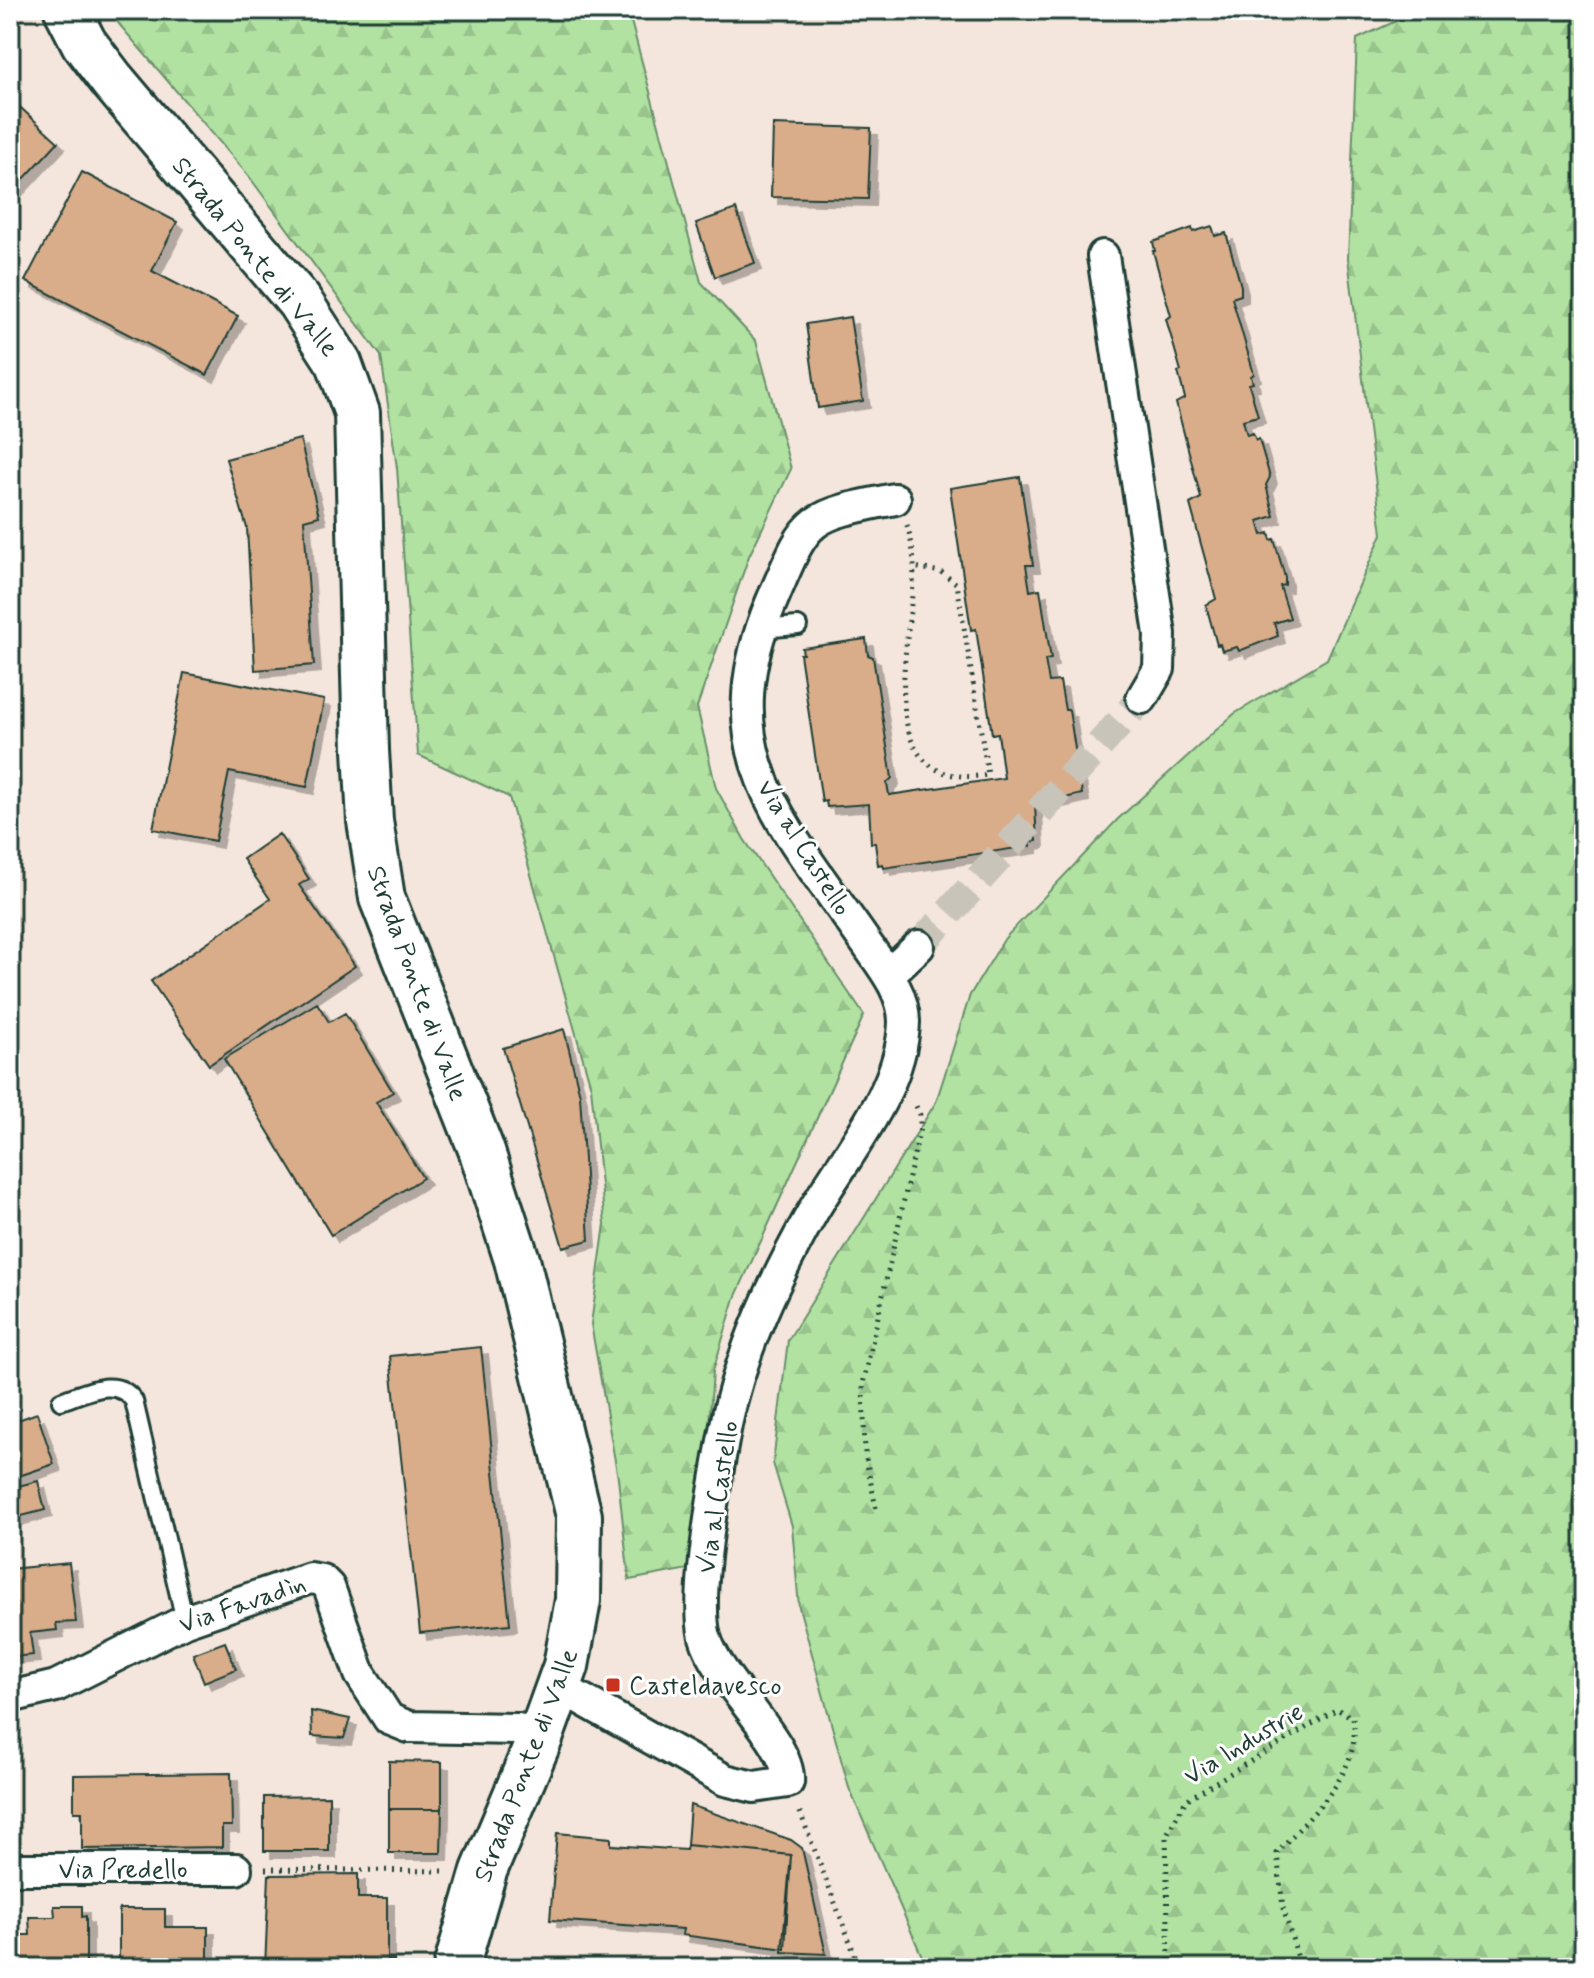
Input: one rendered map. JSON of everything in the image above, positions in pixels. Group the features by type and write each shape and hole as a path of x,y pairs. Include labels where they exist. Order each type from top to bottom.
{"street":[{"name":"Strada Ponte di Valle","path":"67,10 84,43 112,80 299,301 325,336 350,387 357,413 359,451 365,720 375,865 395,936 486,1163 517,1260 566,1452 579,1516 581,1554 576,1613 560,1687 484,1871 456,1968"},
{"path":"1103,256 1160,634 1159,669 1142,698"},
{"name":"Via al Castello","path":"788,1782 789,1773 781,1755 723,1676 704,1633 701,1608 717,1484 730,1409 760,1317 811,1215 886,1089 901,1044 904,1011 888,975 782,820 753,761 747,731 747,699 760,629 806,528 826,514 895,499"},
{"path":"888,975 919,946"},
{"name":"Via Favadìn","path":"10,1697 56,1686 87,1673 185,1621 295,1581 322,1580 329,1587 369,1693 389,1719 409,1727 518,1729 540,1738"},
{"path":"560,1687 725,1780 754,1787 788,1782"},
{"name":"Via Predello","path":"10,1869 236,1869"}],"lane":[{"path":"760,629 798,626"},
{"path":"61,1401 115,1387 124,1389 134,1401 185,1621"}],"path":[{"path":"895,499 908,527 914,567 904,665 903,703 909,734 924,758 951,777 988,775 957,584 941,572 914,567"},
{"path":"876,1508 865,1454 863,1384 920,1128 919,1108 915,1103 886,1089"},
{"name":"Via Industrie","path":"1169,1968 1166,1836 1186,1800 1337,1709 1353,1718 1357,1737 1336,1787 1277,1852 1283,1908 1301,1968"},
{"path":"788,1782 860,1968"},
{"path":"236,1869 484,1871"}],"green space":[{"path":"111,10 628,10 701,282 756,341 791,469 749,556 697,707 716,788 744,839 864,1015 735,1298 713,1371 699,1567 629,1580 618,1478 591,1324 605,1224 591,1087 509,797 418,755 397,468 381,356 248,175 118,23"},
{"path":"1410,10 1584,10 1584,1968 927,1968 849,1788 799,1607 792,1526 773,1463 788,1340 936,1102 970,995 1005,938 1118,819 1234,714 1327,659 1382,534 1348,258 1357,39 1409,15"}],"building":[{"path":"10,98 58,142 10,194"},
{"path":"773,125 871,128 868,199 771,197"},
{"path":"82,172 177,222 152,271 238,316 207,375 25,281"},
{"path":"736,209 755,263 715,277 696,223"},
{"path":"1212,226 1215,236 1226,233 1241,286 1241,295 1232,298 1254,374 1251,376 1253,383 1249,384 1258,416 1243,420 1247,435 1253,433 1256,440 1259,439 1270,477 1266,485 1274,516 1258,521 1262,535 1269,533 1271,540 1274,539 1285,577 1285,585 1280,586 1290,618 1274,623 1278,636 1239,651 1237,647 1222,651 1220,644 1217,645 1206,605 1216,599 1190,504 1201,498 1176,403 1185,398 1178,372 1181,371 1166,319 1171,316 1153,251 1153,242 1192,228 1193,232"},
{"path":"850,317 863,401 818,408 806,324"},
{"path":"300,439 319,516 304,520 314,665 255,670 247,528 226,459"},
{"path":"1020,477 1033,565 1026,565 1030,591 1040,589 1051,659 1045,660 1049,682 1060,681 1065,710 1069,710 1082,794 1035,805 1037,841 1031,842 1031,846 884,868 883,864 878,865 875,843 871,843 869,804 827,807 826,801 822,802 800,654 803,654 802,648 866,639 868,655 873,657 892,778 887,783 889,795 1004,778 998,733 992,734 976,629 971,630 950,488"},
{"path":"184,673 324,700 307,787 229,772 215,841 153,829"},
{"path":"279,834 309,879 299,885 355,966 209,1065 151,981 270,899 243,859"},
{"path":"317,1003 329,1022 345,1013 393,1092 376,1102 423,1178 331,1235 224,1059"},
{"path":"564,1029 580,1095 589,1240 563,1247 503,1048"},
{"path":"481,1347 510,1624 420,1633 390,1356"},
{"path":"37,1413 54,1464 10,1479 10,1423"},
{"path":"38,1481 45,1510 10,1519 10,1488"},
{"path":"69,1563 76,1622 56,1623 57,1630 30,1633 33,1655 10,1657 10,1569"},
{"path":"225,1642 236,1669 204,1682 193,1654"},
{"path":"311,1711 350,1719 344,1738 312,1736"},
{"path":"389,1761 442,1762 442,1809 389,1809"},
{"path":"231,1773 232,1826 222,1826 222,1847 82,1849 82,1812 74,1812 74,1775"},
{"path":"329,1796 329,1851 264,1851 264,1797"},
{"path":"690,1805 791,1840 802,1848 826,1954 782,1952 791,1855 687,1845"},
{"path":"389,1809 442,1809 441,1853 389,1853"},
{"path":"557,1833 611,1838 611,1845 686,1850 687,1845 791,1855 785,1949 682,1935 683,1929 550,1920"},
{"path":"358,1874 358,1898 387,1898 387,1960 394,1960 394,1968 265,1968 269,1875"},
{"path":"54,1906 82,1906 82,1917 86,1916 86,1968 10,1967 10,1935 30,1935 29,1917 55,1917"},
{"path":"119,1909 165,1909 165,1927 208,1927 208,1967 119,1967"}],"tunnel":[{"path":"919,946 1142,698"}],"place":[{"name":"Casteldavesco","path":"613,1685"}]}
